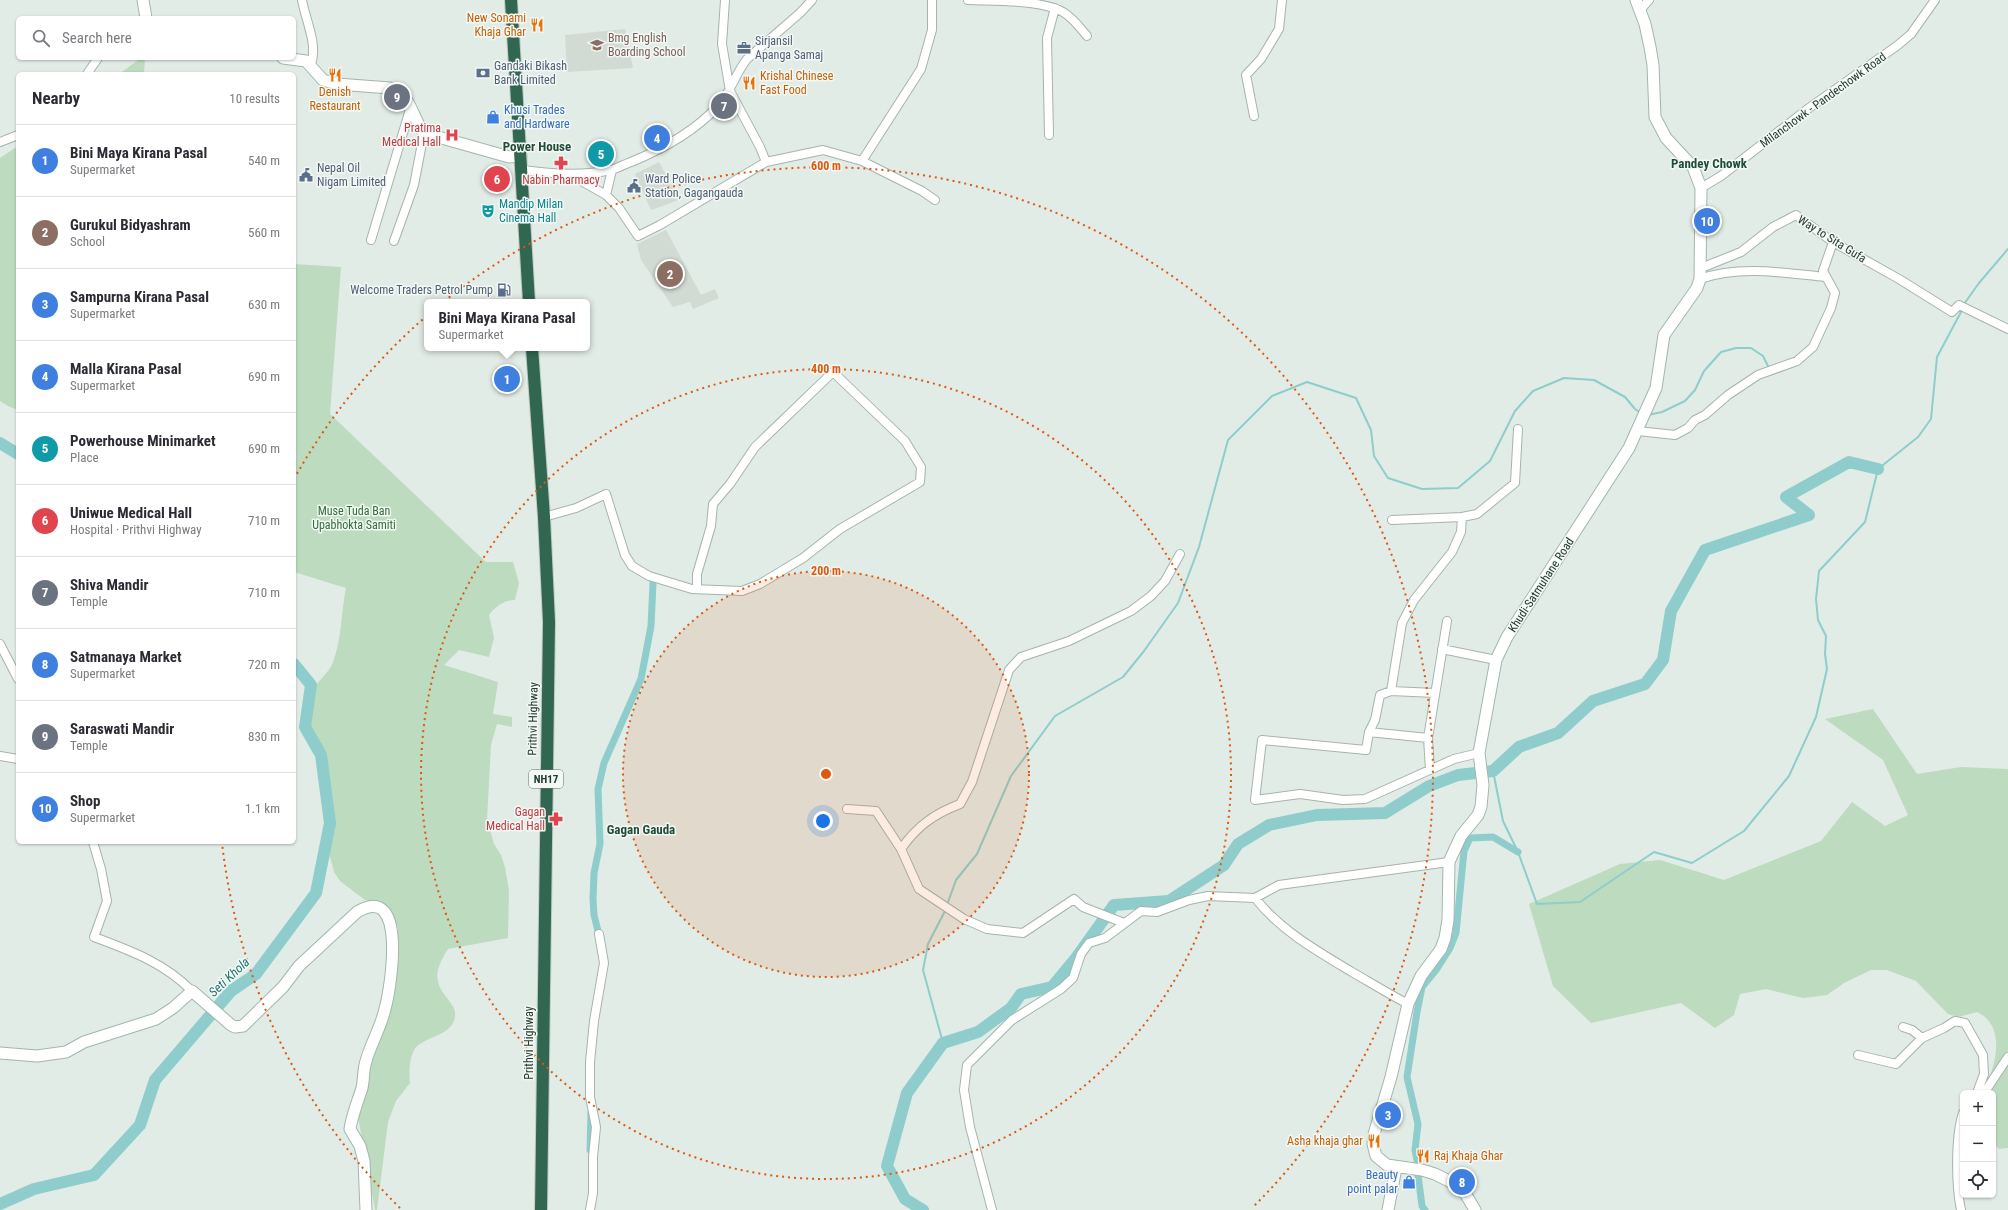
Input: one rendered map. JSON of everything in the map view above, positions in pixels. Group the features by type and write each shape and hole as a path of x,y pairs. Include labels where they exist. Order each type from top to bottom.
{"highway":[{"path":"511,0 529,299"},
{"name":"Prithvi Highway","path":"532,351 544,517 548,622 541,1210"}],"main road":[{"path":"142,0 146,16"},
{"path":"1636,0 1648,34 1653,65 1655,117 1666,138 1693,167 1701,188 1701,274"},
{"path":"296,60 306,61 323,80 337,84 390,88 397,90 411,105 418,125 424,133 508,157 521,156"},
{"name":"Khudi-Satmuhane Road","path":"1449,862 1461,836 1478,814 1481,807 1483,785 1480,757 1496,660 1507,637 1619,467 1640,427 1656,388 1664,335 1692,296 1701,274"},
{"path":"1449,862 1448,920 1445,938 1441,949 1421,976 1408,1004 1391,1077 1374,1134 1373,1144 1376,1156 1381,1162 1396,1168 1422,1170 1451,1182 1465,1193 1475,1210"},
{"path":"0,1053 36,1056 66,1052 84,1042 156,1019 166,1014 192,991 231,1025 239,1027 248,1023 266,1001 283,987 299,966 357,912 373,906 383,909 391,922 392,939 390,984 385,1010 366,1060 362,1086 350,1129 360,1146 364,1161 366,1210"},
{"path":"1388,1210 1396,1168"}],"street":[{"path":"302,0 306,22 314,45 314,54 311,65"},
{"path":"725,0 722,44 730,91 760,147 766,162"},
{"path":"522,170 569,174 612,170 655,152 695,128 730,91 740,69 747,60 800,13 812,0"},
{"path":"862,161 922,69 932,30 933,0"},
{"path":"968,0 1015,2 1055,8 1075,21 1086,36"},
{"path":"1254,116 1246,75 1261,59 1280,29 1282,0"},
{"path":"1640,10 1649,0"},
{"name":"Milanchowk - Pandechowk Road","path":"1701,188 1721,176 1809,108 1898,45 1911,34 1936,0"},
{"path":"1049,136 1047,38 1055,8"},
{"path":"89,72 97,60"},
{"path":"371,240 411,105"},
{"path":"394,241 414,185 424,133"},
{"path":"0,142 16,136"},
{"path":"569,174 606,195 619,208 638,236 660,225 766,162 823,150 862,161 922,191 935,200"},
{"path":"606,195 612,170"},
{"name":"Way to Sita Gufa","path":"1701,274 1741,252 1773,227 1796,215 1833,242 1899,279 1952,312 1959,305 2008,329"},
{"path":"1640,427 1675,435 1688,428 1694,420 1705,414 1728,395 1758,375 1797,362 1813,347 1831,308 1835,293 1823,271 1824,264 1833,242"},
{"path":"1701,274 1765,271 1825,277"},
{"path":"544,517 576,508 606,494 625,554 632,566 649,576 664,582 696,589 742,591 760,584 803,558 840,529 920,482 921,467 905,441 833,372 756,448 730,484 713,504 711,526 697,574 696,589"},
{"path":"1392,520 1462,517 1477,514 1515,483 1518,430"},
{"path":"1391,691 1402,623 1414,600 1452,552 1461,532 1462,517"},
{"path":"901,849 911,834 923,824 939,812 960,804 972,782 1009,670 1021,657 1070,641 1130,611 1151,596 1165,581 1180,554"},
{"path":"1430,770 1428,738 1447,621"},
{"path":"0,644 16,675"},
{"path":"1442,649 1496,660"},
{"path":"1435,693 1391,691 1380,695 1375,720 1369,732 1366,750 1262,740 1255,800 1300,794 1343,800 1365,799 1454,759 1480,757"},
{"path":"1369,732 1428,738"},
{"path":"0,756 16,759"},
{"path":"847,809 876,811 901,849 919,889 964,919 987,929 1023,933 1074,899 1083,907 1124,923"},
{"path":"94,844 101,869 107,901 94,937 146,957 177,976 192,991"},
{"path":"992,1210 967,1112 964,1090 966,1065 1012,1020 1061,989 1074,978 1081,954 1089,943 1105,938 1141,911 1157,912 1189,900 1208,896 1255,898 1278,885 1449,862"},
{"path":"1255,898 1267,914 1280,926 1330,958 1408,1004"},
{"path":"590,1210 593,1193 593,1157 596,1127 590,1097 590,1062 594,1021 604,963 599,934"},
{"path":"1858,1055 1896,1064 1922,1038 1955,1021 1965,1023 1983,1055 1984,1074 1978,1090"},
{"path":"1904,1027 1912,1030 1922,1038"},
{"path":"1986,1090 2008,1057"},
{"path":"1960,1121 1958,1127 1957,1175 1958,1197 1961,1210"}],"shaded area":[{"name":"Bmg English Boarding School","path":"625,29 633,68 567,72 565,35"},
{"path":"659,162 679,200 651,210 635,174"},
{"path":"666,230 701,295 715,289 719,298 693,309 690,302 673,307 641,260 637,244"}],"green space":[{"path":"138,60 145,60 144,72 122,72"},
{"path":"16,147 16,409 0,401 0,158"},
{"name":"Muse Tuda Ban Upabhokta Samiti","path":"296,264 341,267 330,414 486,562 513,562 519,583 515,600 500,604 489,615 494,638 489,657 459,650 444,665 498,682 493,714 512,717 512,727 497,724 491,745 487,819 494,844 501,855 505,867 509,891 508,938 448,949 441,960 437,977 438,982 440,988 453,1007 455,1012 454,1020 451,1026 445,1031 418,1045 412,1054 410,1083 396,1101 388,1122 377,1210 375,1210 358,1117 371,1063 382,1035 391,995 398,928 379,904 365,900 340,881 334,872 327,846 326,835 330,814 319,748 306,724 310,696 314,688 331,666 336,653 346,588 296,573"},
{"path":"1873,709 1917,774 1961,767 2008,769 2008,1148 1999,1149 1996,1146 1996,1090 1984,1090 1993,1066 1996,1045 1992,1027 1986,1018 1977,1012 1958,1017 1948,1014 1916,981 1887,970 1871,970 1844,983 1827,995 1803,998 1766,989 1740,994 1734,1015 1715,1028 1681,1003 1591,1023 1553,986 1529,904 1620,864 1660,860 1724,880 1821,841 1852,802 1885,826 1908,815 1883,760 1825,719"}],"waterway":[{"path":"1964,304 1979,283 2008,249"},
{"path":"1493,771 1503,821 1518,852 1537,904 1580,902 1654,852 1692,863 1744,831 1789,776 1816,717 1827,669 1825,654 1826,636 1818,620 1816,599 1819,571 1865,522 1878,469 1918,437 1931,419 1937,357 1961,312"},
{"path":"1648,415 1662,412 1685,401 1695,390 1704,371 1721,352 1736,348 1751,348 1763,356 1768,366"},
{"path":"947,905 956,880 977,854 1011,776 1055,716 1123,677 1144,651 1178,603 1199,547 1228,440 1272,396 1307,382 1356,398 1371,430 1374,456 1388,478 1422,489 1458,488 1490,461 1515,411 1533,391 1564,378 1594,380 1625,397 1635,409 1641,413"},
{"name":"Seti Khola","path":"0,443 16,453"},
{"path":"923,1210 905,1199 887,1166 907,1093 943,1043 978,1032 1011,1008 1021,994 1052,987 1076,958 1114,905 1169,901 1224,865 1238,844 1269,825 1317,815 1385,813 1429,786 1458,775 1493,771 1519,747 1558,733 1593,701 1645,684 1663,660 1671,611 1705,550 1809,515 1786,497 1849,462 1878,469"},
{"path":"600,939 594,915 593,899 594,873 600,844 598,789 604,763 641,679 651,626 653,583"},
{"name":"Seti Khola","path":"0,1204 34,1189 94,1175 140,1125 155,1080 231,991 256,974 316,893 330,823 321,755 305,727 311,685 296,666"},
{"path":"1418,1165 1415,1150 1418,1124 1407,1077 1422,987 1436,970 1450,948 1456,933 1464,851 1470,838 1493,837 1518,852"},
{"path":"943,1043 923,970 928,944 946,909"},
{"path":"590,1150 591,1112"},
{"path":"1418,1175 1422,1206 1425,1210"}],"place":[{"name":"New Sonami Khaja Ghar","path":"537,25"},
{"name":"Bmg English Boarding School","path":"597,45"},
{"name":"Sirjansil Apanga Samaj","path":"744,48"},
{"name":"Gandaki Bikash Bank Limited","path":"483,73"},
{"name":"Denish Restaurant","path":"335,75"},
{"name":"Krishal Chinese Fast Food","path":"749,83"},
{"name":"Saraswati Mandir","path":"397,97"},
{"name":"Shiva Mandir","path":"724,106"},
{"name":"Khusi Trades and Hardware","path":"493,117"},
{"name":"Pratima Medical Hall","path":"452,135"},
{"name":"Malla Kirana Pasal","path":"657,138"},
{"name":"Powerhouse Minimarket","path":"601,154"},
{"name":"Nabin Pharmacy","path":"561,163"},
{"name":"Nepal Oil Nigam Limited","path":"306,175"},
{"name":"Uniwue Medical Hall","path":"497,179"},
{"name":"Ward Police Station, Gagangauda","path":"634,186"},
{"name":"Mandip Milan Cinema Hall","path":"488,211"},
{"name":"Shop","path":"1707,221"},
{"name":"Gurukul Bidyashram","path":"670,274"},
{"name":"Welcome Traders Petrol Pump","path":"504,290"},
{"name":"Bini Maya Kirana Pasal","path":"507,379"},
{"name":"Gagan Medical Hall","path":"556,819"},
{"name":"Sampurna Kirana Pasal","path":"1388,1115"},
{"name":"Asha khaja ghar","path":"1374,1141"},
{"name":"Raj Khaja Ghar","path":"1423,1156"},
{"name":"Beauty point palar","path":"1409,1182"},
{"name":"Satmanaya Market","path":"1462,1182"}],"district":[{"name":"Power House","path":"537,146"},
{"name":"Pandey Chowk","path":"1709,163"},
{"name":"Gagan Gauda","path":"641,829"}]}
